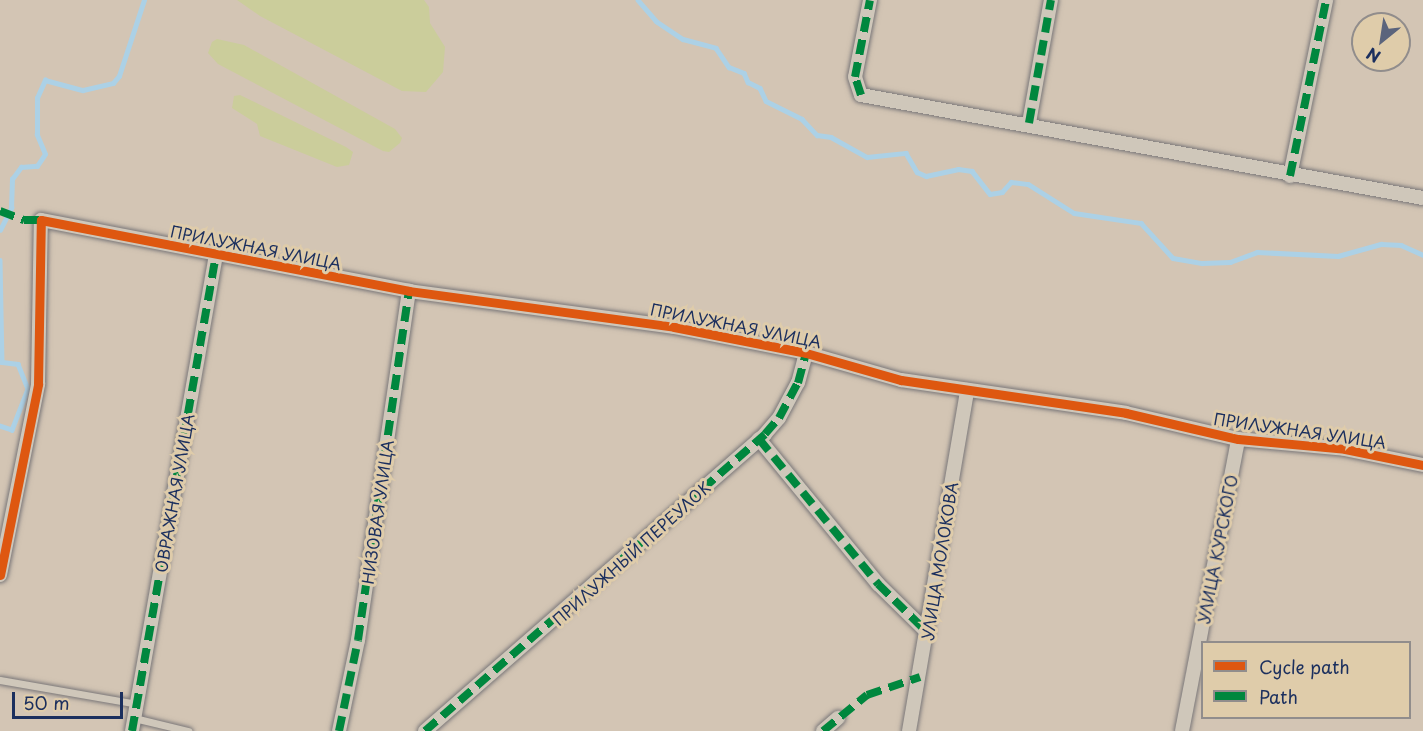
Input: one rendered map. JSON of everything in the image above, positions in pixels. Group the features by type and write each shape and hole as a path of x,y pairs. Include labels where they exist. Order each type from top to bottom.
{"street":[{"path":"870,0 855,77 861,95 1029,123 1290,176 1423,198"},
{"path":"1029,123 1051,0"},
{"path":"1290,176 1326,0"},
{"name":"ПРИЛУЖНАЯ УЛИЦА","path":"0,574 38,384 40,220 409,291 616,318 806,353 901,380 1126,413 1238,439 1345,449 1423,465"},
{"name":"ОВРАЖНАЯ УЛИЦА","path":"135,717 216,255"},
{"name":"НИЗОВАЯ УЛИЦА","path":"339,731 358,640 409,291"},
{"name":"ПРИЛУЖНЫЙ ПЕРЕУЛОК","path":"425,731 759,439 779,418 798,383 806,353"},
{"name":"УЛИЦА МОЛОКОВА","path":"909,731 967,390"},
{"path":"759,439 878,584 927,632"},
{"name":"УЛИЦА КУРСКОГО","path":"1182,731 1238,439"},
{"path":"823,731 838,718"}],"lane":[{"path":"0,680 188,731"}],"green space":[{"path":"237,0 424,0 429,7 430,23 445,47 443,72 426,92 402,91 260,16"},
{"path":"217,39 244,45 395,129 402,138 400,143 389,152 383,151 218,64 208,53 212,42"},
{"path":"240,95 346,147 353,152 349,165 337,167 260,136 257,124 232,108 234,96"}],"waterway":[{"path":"0,230 11,208 12,179 21,167 37,166 45,154 37,135 37,98 45,80 83,90 113,83 119,76 144,0"},
{"path":"638,0 656,21 683,39 716,48 729,67 744,73 748,82 760,88 766,101 802,119 817,135 831,137 867,157 906,153 917,172 926,176 958,169 972,171 990,194 1002,192 1011,182 1028,184 1074,213 1141,223 1173,258 1202,263 1230,262 1257,252 1338,256 1381,244 1401,245 1423,255"},
{"path":"0,260 2,362 18,364 28,389 12,430 0,426"}],"marked path":[{"path":"861,95 855,77 870,0"},
{"path":"1029,123 1051,0"},
{"path":"1290,176 1326,0"},
{"path":"0,211 24,220 41,220 40,224"},
{"path":"132,731 216,255"},
{"path":"339,731 358,640 409,291"},
{"path":"425,731 765,434 779,418 798,383 806,353"},
{"path":"759,439 878,584 927,632"},
{"path":"823,731 867,695 920,677"}],"cycle path":[{"path":"0,575 38,384 41,220 409,291 674,327 806,353 901,380 1126,413 1238,439 1345,449 1423,465"}]}
